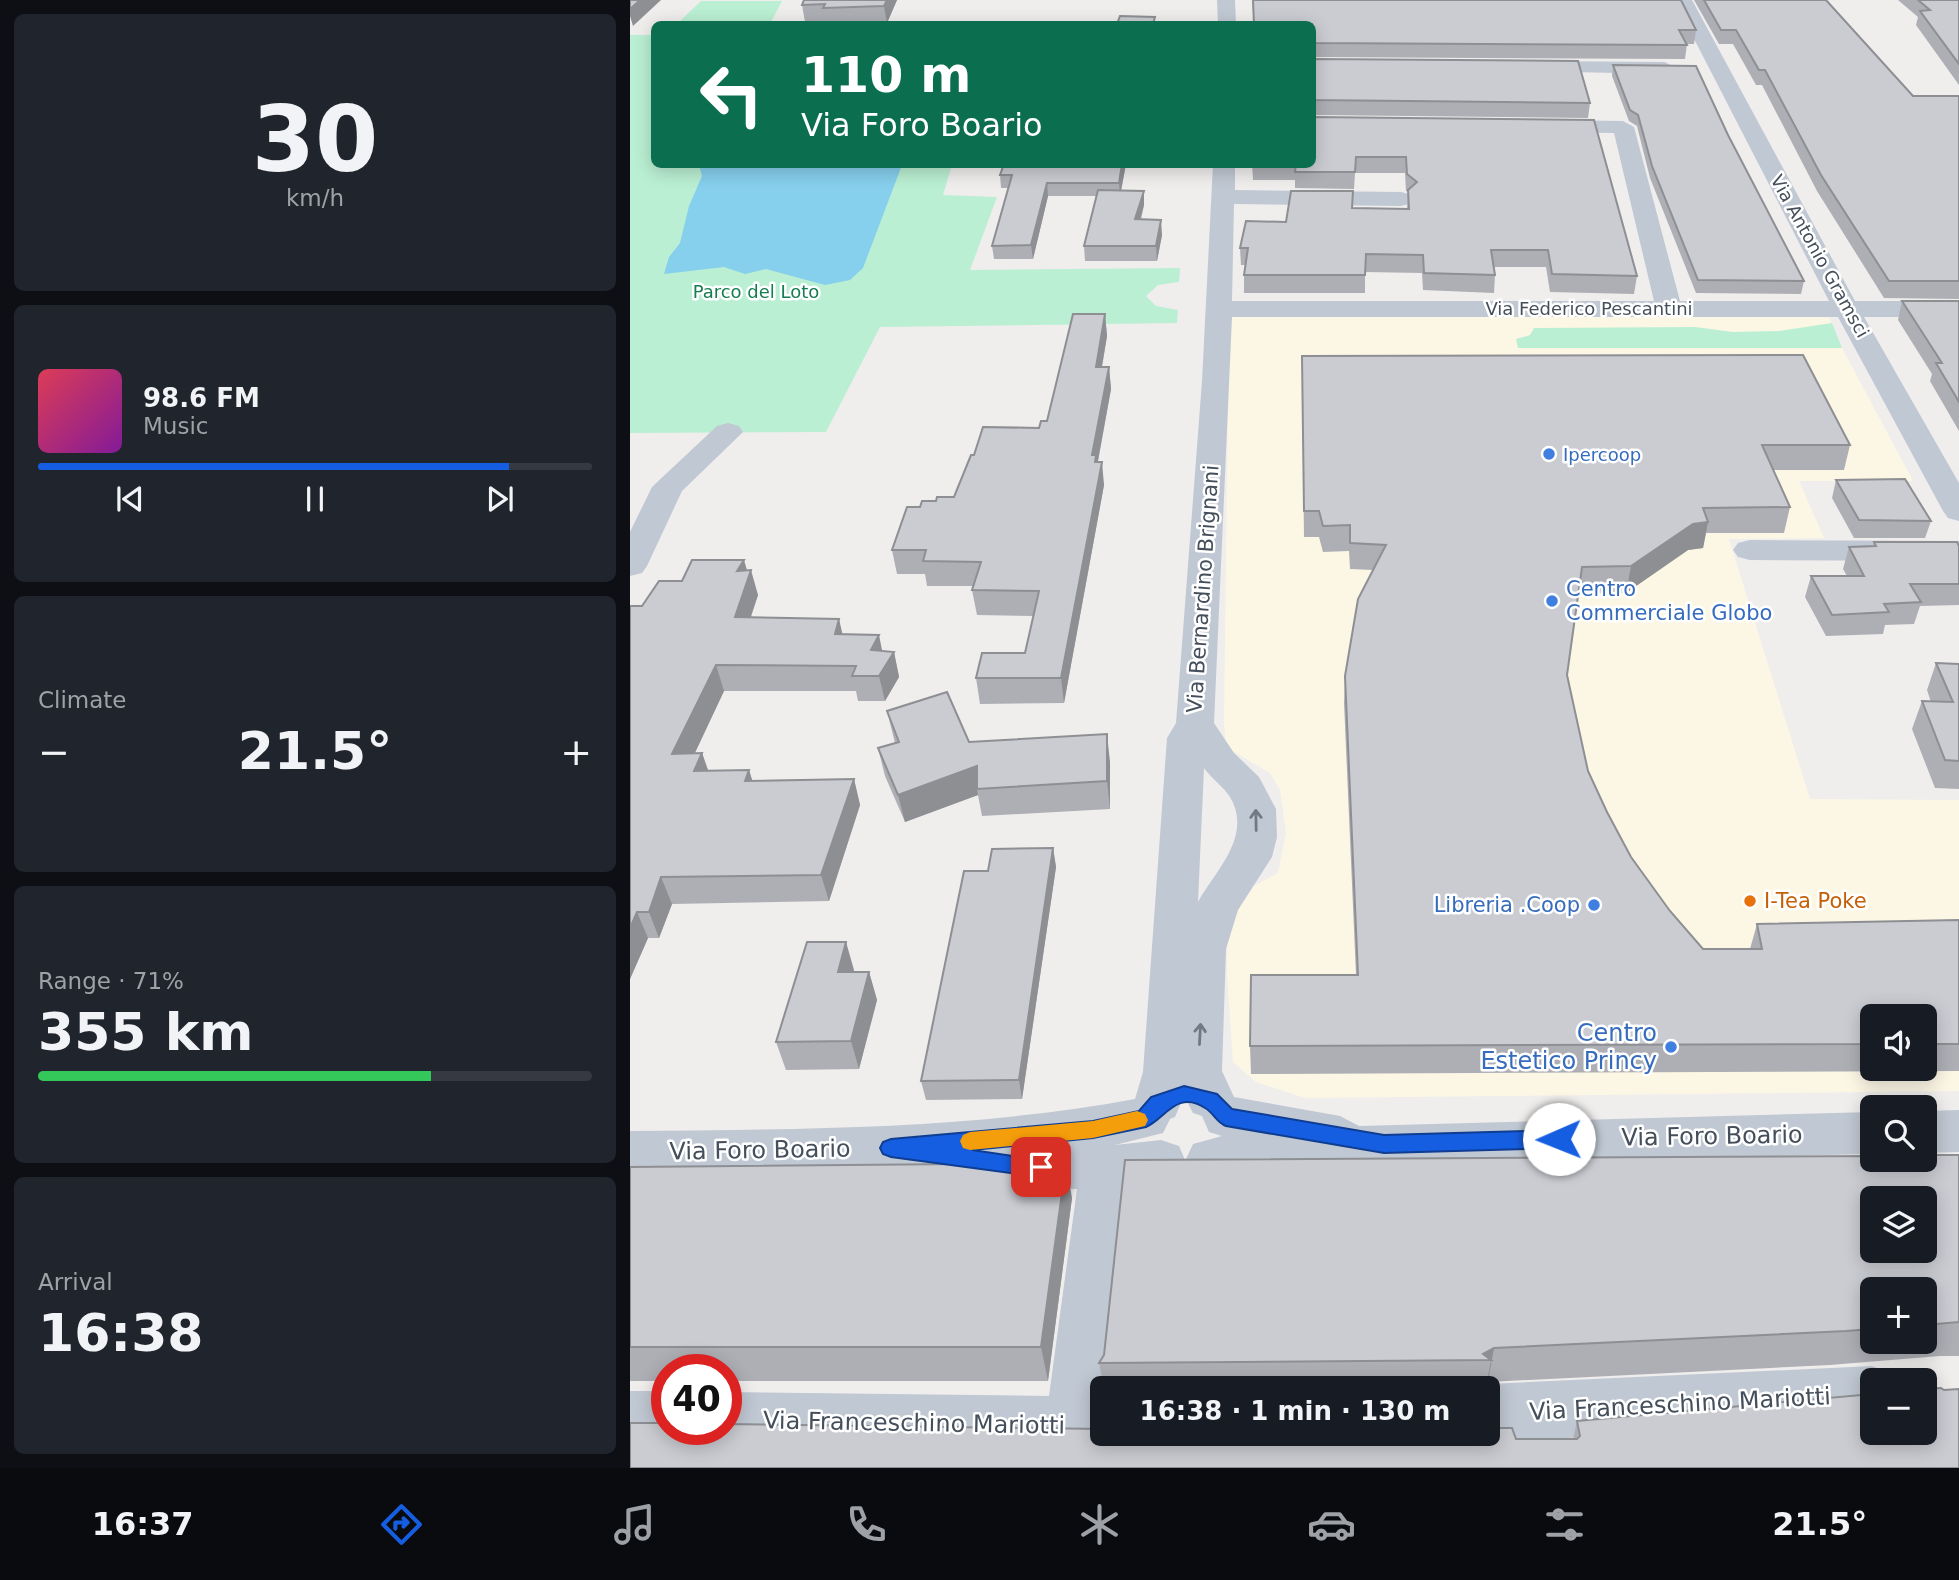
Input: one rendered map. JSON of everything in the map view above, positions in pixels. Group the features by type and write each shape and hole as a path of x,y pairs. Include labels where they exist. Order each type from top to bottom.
{"street":[{"path":"1226,0 1227,21"},
{"name":"Via Antonio Gramsci","path":"1683,0 1846,309 1959,511"},
{"path":"1503,66 1719,68"},
{"path":"1529,126 1623,127 1669,308"},
{"name":"Via Bernardino Brignani","path":"1155,1128 1189,949 1178,868 1186,738 1195,723 1224,168"},
{"path":"1222,197 1401,199"},
{"name":"Via Federico Pescantini","path":"1218,309 1959,309"},
{"path":"630,566 668,487 728,432"},
{"path":"1750,550 1959,551"},
{"path":"1195,723 1220,762 1245,787 1256,809 1256,837 1251,856 1189,949 1198,1071 1216,1125"},
{"path":"1183,786 1235,779"},
{"path":"1178,868 1234,881"},
{"name":"Via Foro Boario","path":"891,1148 1019,1167 1105,1168 1155,1128 1184,1094 1216,1125 1313,1153 1384,1144 1860,1133"},
{"name":"Via Foro Boario","path":"1155,1128 1186,1167 1216,1125"},
{"name":"Via Foro Boario","path":"630,1153 891,1148 1093,1129 1155,1128"},
{"path":"1937,1132 1959,1132"},
{"path":"1088,1425 1105,1168"},
{"name":"Via Franceschino Mariotti","path":"1519,1427 1860,1395"},
{"path":"630,1420 651,1420"},
{"name":"Via Franceschino Mariotti","path":"742,1421 1088,1425"}],"shaded area":[{"path":"1229,315 1828,315 1842,348 1913,481 1799,481 1824,538 1729,539 1810,799 1959,800 1959,1091 1305,1098 1256,1082 1233,1062 1227,973 1227,912 1250,888 1278,873 1286,833 1280,790 1270,773 1226,747 1224,723"}],"green space":[{"path":"701,1 782,1 772,21 680,21"},
{"name":"Parco del Loto","path":"630,35 651,35 651,168 951,168 943,195 997,197 970,270 1180,268 1179,282 1158,285 1146,296 1156,306 1178,310 1177,323 880,327 826,432 630,433"},
{"path":"1832,323 1842,348 1518,348 1516,339 1530,335 1534,328 1695,327 1733,332 1779,331"}],"water":[{"path":"700,168 901,168 863,268 850,280 825,285 766,269 745,274 724,267 664,274 669,257 680,243 689,206 702,176"}],"building":[{"path":"630,0 640,0 630,9"},
{"path":"804,0 887,0 884,6 823,8 825,4 802,5"},
{"path":"1253,0 1681,0 1696,30 1679,30 1687,45 1316,43 1316,21 1254,21"},
{"path":"1704,0 1826,0 1913,96 1959,96 1959,281 1889,281 1821,175 1765,70 1759,70 1736,30 1721,30"},
{"path":"1918,0 1959,0 1959,64 1920,11 1930,10"},
{"path":"1120,16 1155,17 1154,21 1118,21"},
{"path":"1316,59 1578,61 1590,103 1316,100"},
{"path":"1613,65 1696,66 1728,135 1804,281 1698,280 1652,166 1638,115 1630,110"},
{"path":"1316,117 1594,120 1637,276 1552,274 1548,250 1491,250 1495,275 1424,273 1423,255 1366,254 1365,275 1244,275 1248,248 1240,248 1246,221 1286,222 1291,191 1353,191 1352,208 1409,209 1408,190 1417,182 1407,174 1406,157 1356,157 1355,172 1295,172 1296,168 1316,168"},
{"path":"1003,168 1121,168 1119,183 1047,183 1031,245 992,246 1012,175 1000,175"},
{"path":"1098,190 1144,191 1135,219 1161,220 1156,246 1084,246"},
{"path":"1902,301 1959,301 1959,402 1936,363 1942,363"},
{"path":"1073,314 1105,314 1096,367 1109,367 1092,455 1096,455 1095,462 1102,462 1061,678 976,678 982,653 1025,653 1039,591 972,590 981,562 923,561 926,550 892,550 907,507 920,507 922,501 936,501 937,497 954,497 971,455 974,455 983,427 1039,428 1041,421 1047,421"},
{"path":"1803,355 1850,445 1762,445 1790,507 1703,508 1708,522 1693,524 1631,566 1582,567 1567,675 1588,771 1631,857 1670,911 1703,949 1762,949 1757,924 1959,920 1959,1044 1937,1044 1937,1004 1860,1004 1860,1044 1250,1046 1251,975 1358,975 1345,676 1358,599 1386,545 1350,543 1350,525 1323,526 1319,511 1304,511 1302,356"},
{"path":"1905,479 1931,521 1859,520 1836,480"},
{"path":"1874,542 1957,542 1959,584 1910,584 1921,602 1884,604 1889,612 1832,615 1811,576 1864,576 1849,547 1876,546"},
{"path":"692,560 744,560 737,571 751,570 735,617 839,619 835,634 879,635 871,650 894,652 879,676 852,676 856,666 716,665 672,754 702,753 694,771 749,770 745,781 854,779 821,875 661,877 649,912 637,912 630,928 630,606 642,606 659,581 682,581"},
{"path":"1936,663 1959,664 1959,761 1945,760 1922,701 1953,702"},
{"path":"947,692 969,742 1107,734 1107,781 977,789 977,766 898,795 878,748 899,742 887,711"},
{"path":"1053,848 1019,1080 921,1081 964,871 988,871 992,849"},
{"path":"807,942 846,942 838,972 869,972 851,1041 776,1042"},
{"path":"1937,1155 1959,1155 1959,1322 1937,1324 1937,1277 1860,1277 1860,1330 1494,1348 1483,1354 1491,1360 1099,1363 1104,1355 1125,1160 1860,1156 1860,1172 1937,1172"},
{"path":"1066,1163 1041,1347 630,1347 630,1167"},
{"path":"1937,1388 1959,1389 1959,1468 630,1468 630,1423 651,1423 651,1445 742,1445 742,1424 1090,1429 1090,1446 1500,1446 1500,1428 1512,1428 1516,1439 1577,1439 1580,1436 1577,1421 1860,1395 1860,1445 1937,1445"}],"slow traffic":[{"path":"970,1141 1093,1129 1137,1120"}],"place":[{"name":"Ipercoop","path":"1549,454"},
{"name":"Centro Commerciale Globo","path":"1552,601"},
{"name":"I-Tea Poke","path":"1750,901"},
{"name":"Libreria .Coop","path":"1594,905"},
{"name":"Centro Estetico Princy","path":"1671,1047"}],"route":[{"path":"1041,1167 1019,1167 891,1148 1093,1129 1146,1118 1158,1103 1184,1094 1210,1100 1220,1107 1226,1117 1384,1144 1559,1139"}]}
